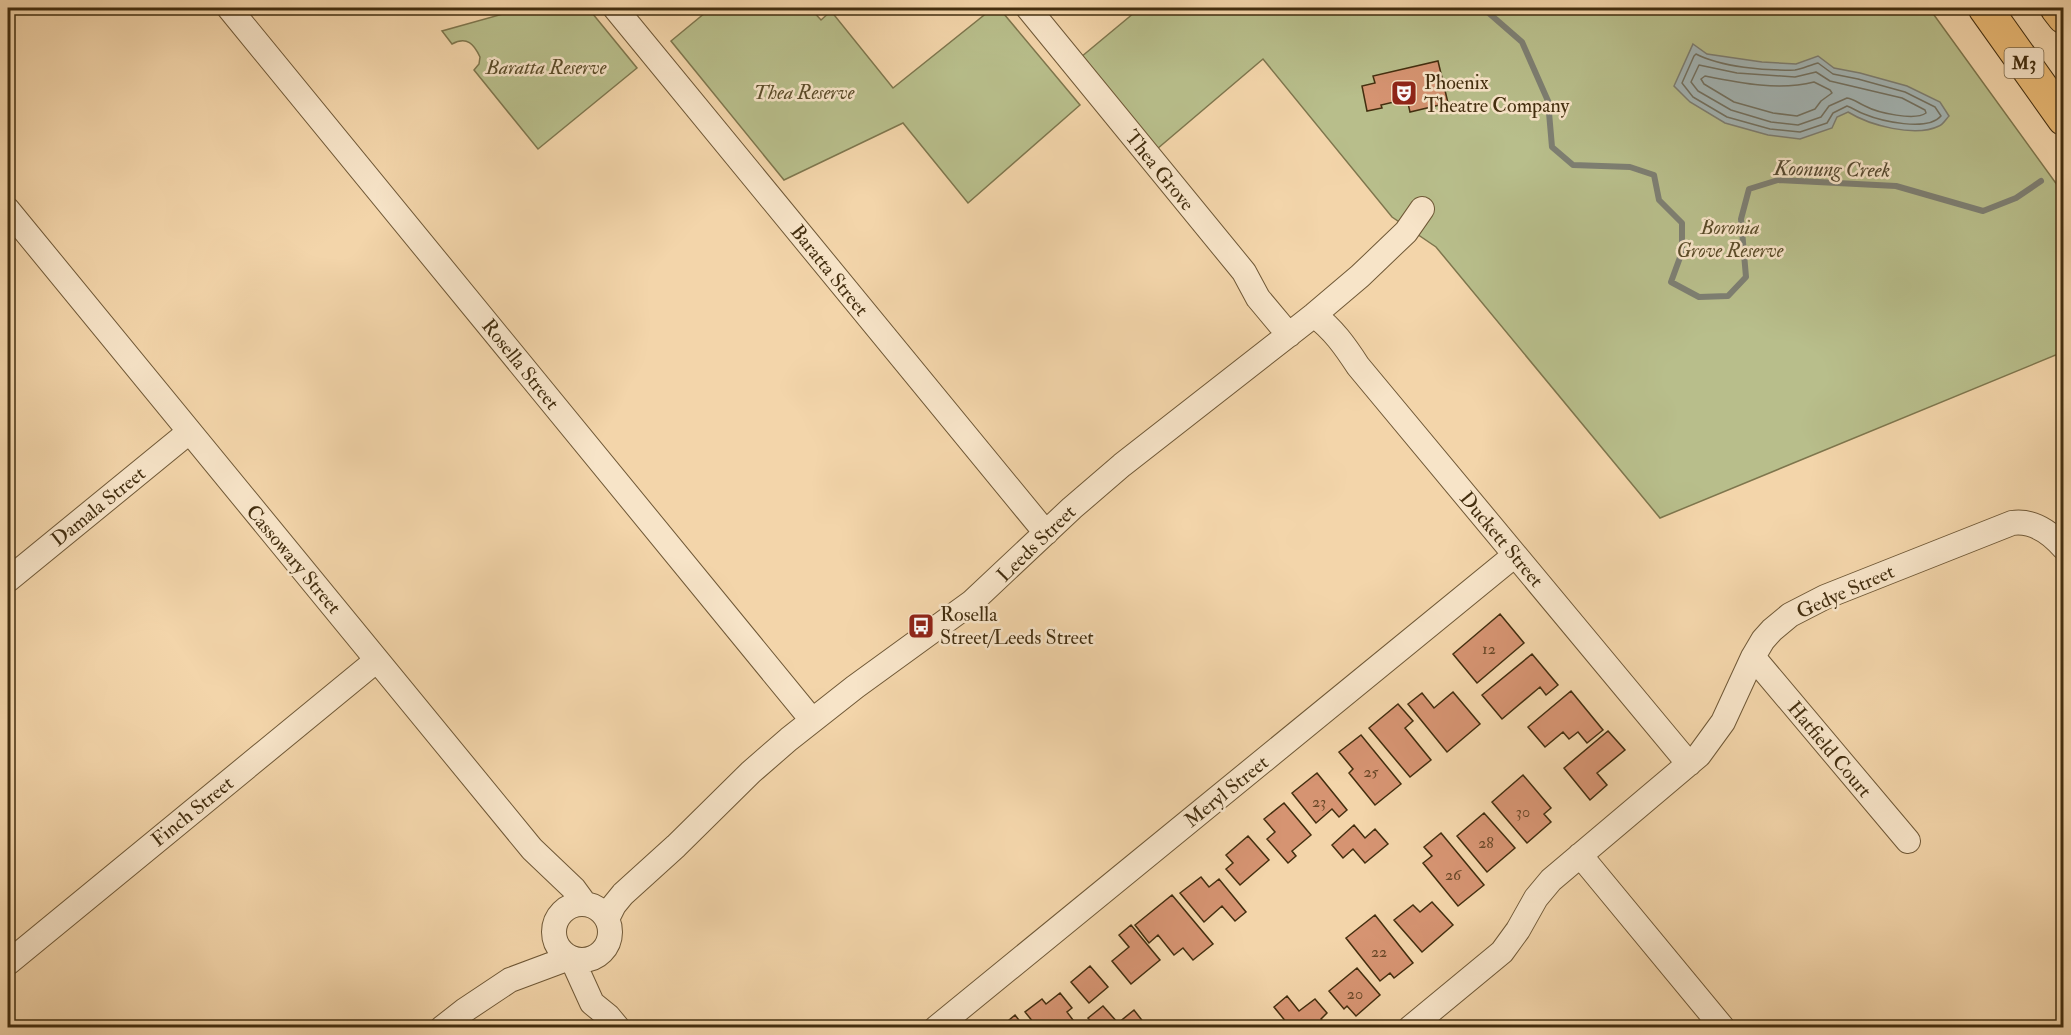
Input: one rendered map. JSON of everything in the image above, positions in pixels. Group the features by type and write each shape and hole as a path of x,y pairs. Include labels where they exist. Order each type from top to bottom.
{"highway":[{"name":"M3","path":"1985,8 2064,120"},
{"path":"2057,8 2064,17"}],"street":[{"name":"Rosella Street","path":"229,8 812,720"},
{"name":"Baratta Street","path":"615,8 1046,533"},
{"name":"Thea Grove","path":"1028,8 1244,273 1258,298 1289,335"},
{"name":"Leeds Street","path":"594,909 614,905 751,772 812,720 972,602 1122,465 1314,315 1396,242 1414,223 1422,209"},
{"name":"Cassowary Street","path":"8,210 532,849 594,909"},
{"name":"Duckett Street","path":"1314,315 1329,326 1344,343 1358,366 1689,764"},
{"name":"Damala Street","path":"8,580 189,432"},
{"name":"Gedye Street","path":"1410,1028 1502,952 1543,889 1689,764 1723,722 1753,657 1772,630 1790,615 2000,527 2018,522 2033,525 2052,535 2064,548"},
{"name":"Meryl Street","path":"936,1028 1515,555"},
{"name":"Hatfield Court","path":"1753,657 1908,841"},
{"name":"Finch Street","path":"8,963 377,660"},
{"path":"532,849 554,887 561,913"},
{"path":"1580,855 1723,1028"},
{"path":"576,904 594,909 610,928 608,945 597,957 580,961 571,959 556,945 554,935 556,920 561,913 576,904"},
{"path":"510,980 521,966 554,935"},
{"path":"597,957 597,978 613,1022"},
{"path":"442,1028 510,980 571,959"},
{"path":"571,959 592,1003 613,1022"}],"green space":[{"name":"Baratta Reserve","path":"524,8 588,8 637,68 538,149 474,70 479,64 480,57 475,48 466,41 452,44 442,31"},
{"name":"Thea Reserve","path":"711,8 810,8 821,20 831,11 893,88 993,8 999,8 1080,105 968,203 903,123 784,180 671,41"},
{"name":"Boronia Grove Reserve","path":"1140,8 1929,8 2063,193 2063,352 1660,518 1436,247 1392,217 1263,59 1157,149 1081,57"}],"water":[{"path":"1693,44 1707,54 1762,62 1796,64 1818,56 1834,68 1907,86 1940,102 1949,116 1940,125 1918,131 1880,125 1848,112 1837,117 1832,128 1800,139 1768,135 1725,123 1690,102 1674,86"}],"building":[{"name":"Phoenix Theatre Company","path":"1438,61 1448,103 1410,112 1407,99 1367,111 1362,86 1375,83 1373,76"},
{"path":"1500,614 1524,643 1477,683 1453,654"},
{"path":"1532,654 1558,685 1546,695 1540,687 1502,719 1482,695"},
{"path":"1571,691 1603,730 1587,743 1578,732 1569,739 1563,732 1545,747 1528,727"},
{"path":"1453,692 1480,724 1447,752 1408,704 1422,693 1434,708"},
{"path":"1398,704 1413,721 1405,728 1431,760 1410,777 1369,728"},
{"path":"1608,731 1625,750 1597,773 1607,785 1590,800 1564,768"},
{"path":"1361,735 1401,784 1375,805 1349,773 1353,769 1339,752"},
{"path":"1317,773 1347,810 1339,817 1332,809 1316,823 1292,793"},
{"path":"1523,775 1551,808 1544,814 1551,822 1527,843 1492,802"},
{"path":"1284,803 1311,835 1292,851 1296,856 1288,863 1267,839 1275,832 1264,819"},
{"path":"1484,813 1515,848 1487,872 1457,836"},
{"path":"1354,825 1365,838 1375,829 1388,844 1365,863 1353,849 1343,858 1332,845"},
{"path":"1441,833 1484,885 1458,906 1423,863 1432,856 1424,847"},
{"path":"1248,836 1269,860 1240,885 1226,869 1233,863 1226,855"},
{"path":"1201,877 1209,887 1219,879 1246,912 1235,921 1222,906 1204,922 1180,893"},
{"path":"1172,895 1213,944 1193,960 1183,948 1174,955 1158,935 1149,943 1135,925"},
{"path":"1432,902 1453,925 1422,952 1394,920 1413,905 1420,912"},
{"path":"1375,915 1413,963 1394,978 1390,973 1380,981 1346,938"},
{"path":"1131,925 1160,960 1131,984 1112,961 1129,947 1119,935"},
{"path":"1090,966 1108,987 1089,1003 1071,982"},
{"path":"1357,968 1380,995 1356,1016 1347,1006 1344,1009 1329,991"},
{"path":"1060,993 1072,1008 1067,1012 1079,1028 1038,1028 1025,1012 1042,999 1046,1004"},
{"path":"1287,996 1299,1011 1315,999 1327,1013 1321,1019 1327,1026 1291,1028 1274,1007"},
{"path":"1103,1006 1118,1023 1134,1010 1148,1028 1096,1028 1088,1018"},
{"path":"1015,1015 1025,1028 1004,1028 1002,1026"}],"waterway":[{"name":"Koonung Creek","path":"1483,8 1522,42 1548,101 1552,147 1573,165 1630,167 1654,175 1659,200 1682,223 1682,252 1671,282 1699,297 1728,296 1746,277 1741,219 1749,189 1778,180 1896,186 1983,211 2016,198 2041,181"}],"place":[{"name":"Phoenix Theatre Company","path":"1404,93"},
{"name":"Rosella Street/Leeds Street","path":"921,626"}]}
